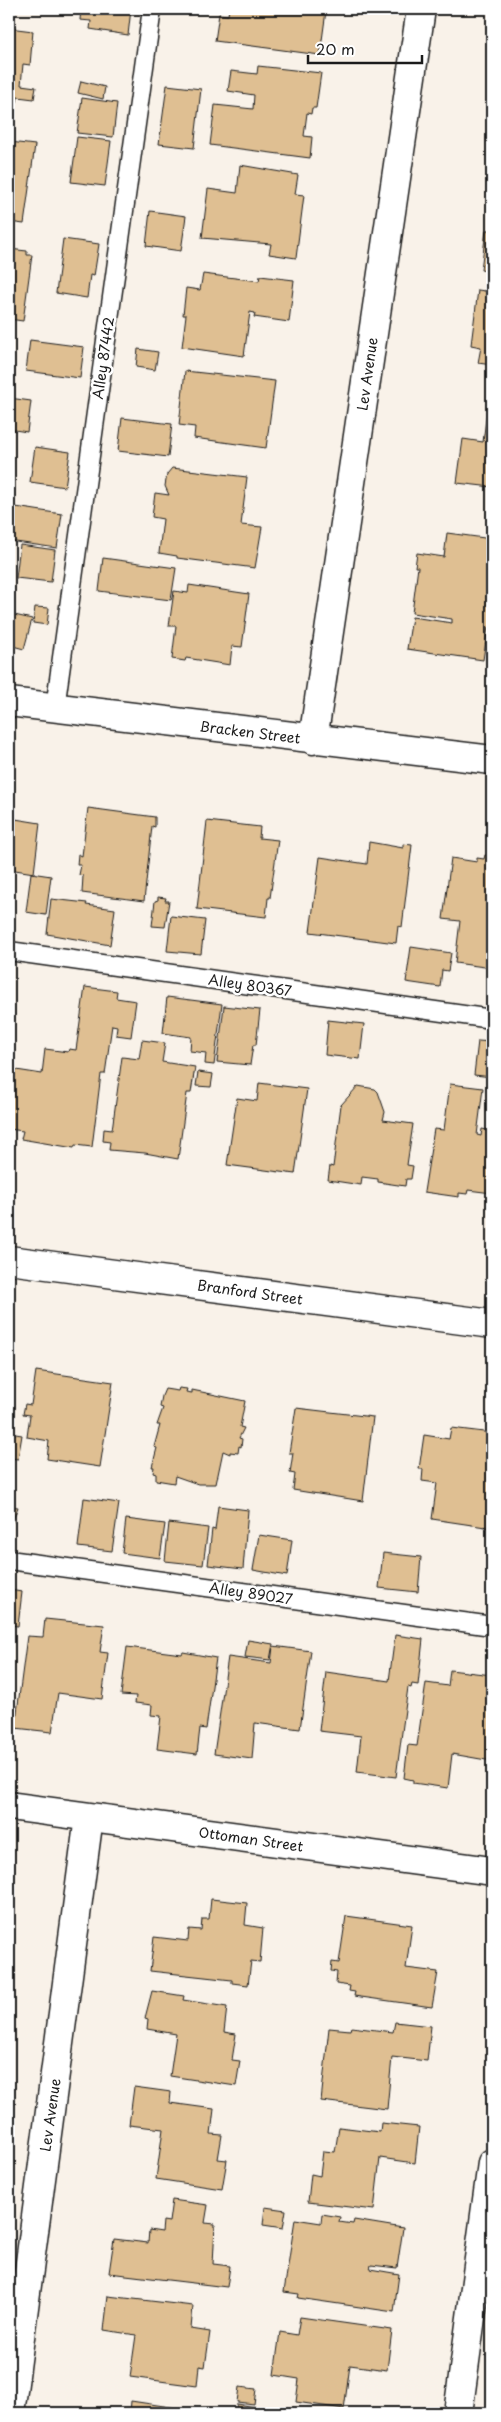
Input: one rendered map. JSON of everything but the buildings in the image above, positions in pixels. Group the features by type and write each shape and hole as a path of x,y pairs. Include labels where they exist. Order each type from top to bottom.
{"street":[{"name":"Lev Avenue","path":"313,740 421,9"},
{"name":"Bracken Street","path":"9,702 492,760"},
{"name":"Branford Street","path":"9,1260 492,1324"},
{"name":"Ottoman Street","path":"9,1806 492,1871"},
{"name":"Lev Avenue","path":"10,2413 16,2304 90,1817"},
{"path":"458,2413 492,2163"}],"lane":[{"name":"Alley 87442","path":"55,708 152,9"},
{"name":"Alley 80367","path":"9,951 492,1019"},
{"name":"Alley 89027","path":"9,1560 492,1626"}]}
